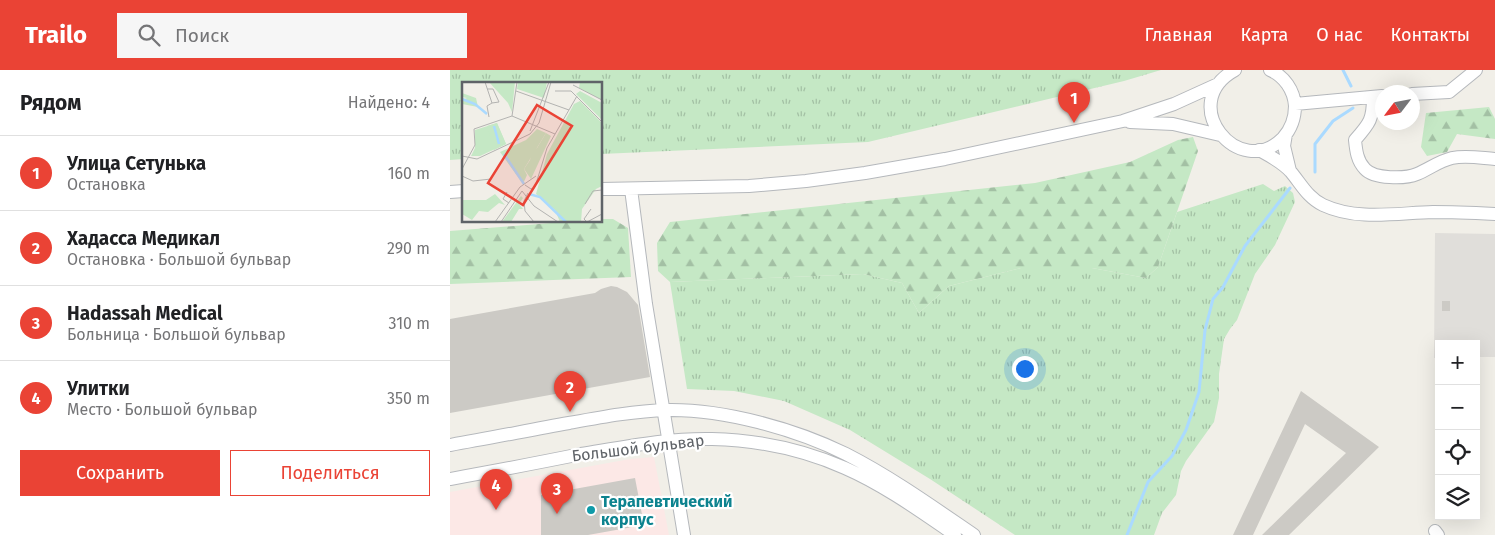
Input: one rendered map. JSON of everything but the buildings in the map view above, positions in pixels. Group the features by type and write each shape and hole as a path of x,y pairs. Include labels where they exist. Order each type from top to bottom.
{"street":[{"path":"1235,70 1227,74 1218,84 1213,95 1211,109 1213,122 1220,134 1229,143 1241,149 1259,150 1274,144 1286,134 1292,125 1295,115 1292,92 1285,81 1276,72 1270,70"},
{"path":"1420,94 1449,92 1476,70"},
{"path":"602,189 749,186 866,173 945,159 1123,121 1174,104 1218,84"},
{"path":"1295,104 1375,96"},
{"path":"1375,107 1367,126 1355,140 1357,156 1365,170 1378,175 1400,178 1416,174 1437,163 1452,158 1495,159"},
{"path":"1123,121 1173,124 1220,134"},
{"path":"1286,134 1284,146 1290,171"},
{"path":"1259,150 1278,161 1290,171 1304,190 1313,198 1321,204 1340,211 1377,215 1434,212 1495,214"},
{"path":"631,189 646,304 684,535"},
{"name":"Большой бульвар","path":"450,445 615,415 664,410 684,410 746,419 779,428 845,454 881,473 974,535"},
{"name":"Большой бульвар","path":"450,479 621,447 670,441 712,439 738,441 778,447 811,455 845,468 878,485 955,535"}],"shaded area":[{"path":"1435,233 1495,234 1495,357 1480,357 1480,340 1435,340 1434,358"},
{"path":"654,457 669,535 450,535 450,492 630,459"}],"green space":[{"path":"450,70 1161,70 1124,81 868,142 602,154 602,82 462,82 462,159 450,160"},
{"path":"1489,107 1495,119 1495,139 1457,134 1447,152 1427,156 1421,147 1426,113"},
{"path":"1193,137 1198,151 1158,267 1146,278 1092,268 1021,268 949,286 919,313 902,283 863,274 670,282 658,271 657,243 670,222 1035,183 1130,162 1178,140"},
{"path":"1263,184 1274,191 1285,186 1293,193 1295,202 1275,245 1255,274 1237,320 1224,339 1219,374 1219,398 1214,422 1186,461 1181,471 1176,495 1162,513 1154,535 1015,535 930,479 850,430 784,401 734,391 687,389 670,282 863,274 902,283 919,313 949,286 1021,268 1092,268 1146,278 1158,267 1177,212"},
{"path":"602,219 613,219 628,228 631,277 450,284 450,231 563,222 602,222"}],"waterway":[{"path":"1343,70 1351,86"},
{"path":"1315,172 1315,144 1333,121 1353,108"},
{"path":"1127,535 1148,482 1172,456 1186,430 1199,392 1205,330 1213,299 1223,287 1245,246 1290,188"}],"place":[{"name":"Улица Сетунька","path":"1074,123"},
{"name":"Хадасса Медикал","path":"570,412"},
{"name":"Улитки","path":"496,510"},
{"name":"Терапевтический корпус","path":"591,510"},
{"name":"Hadassah Medical","path":"557,514"}]}
